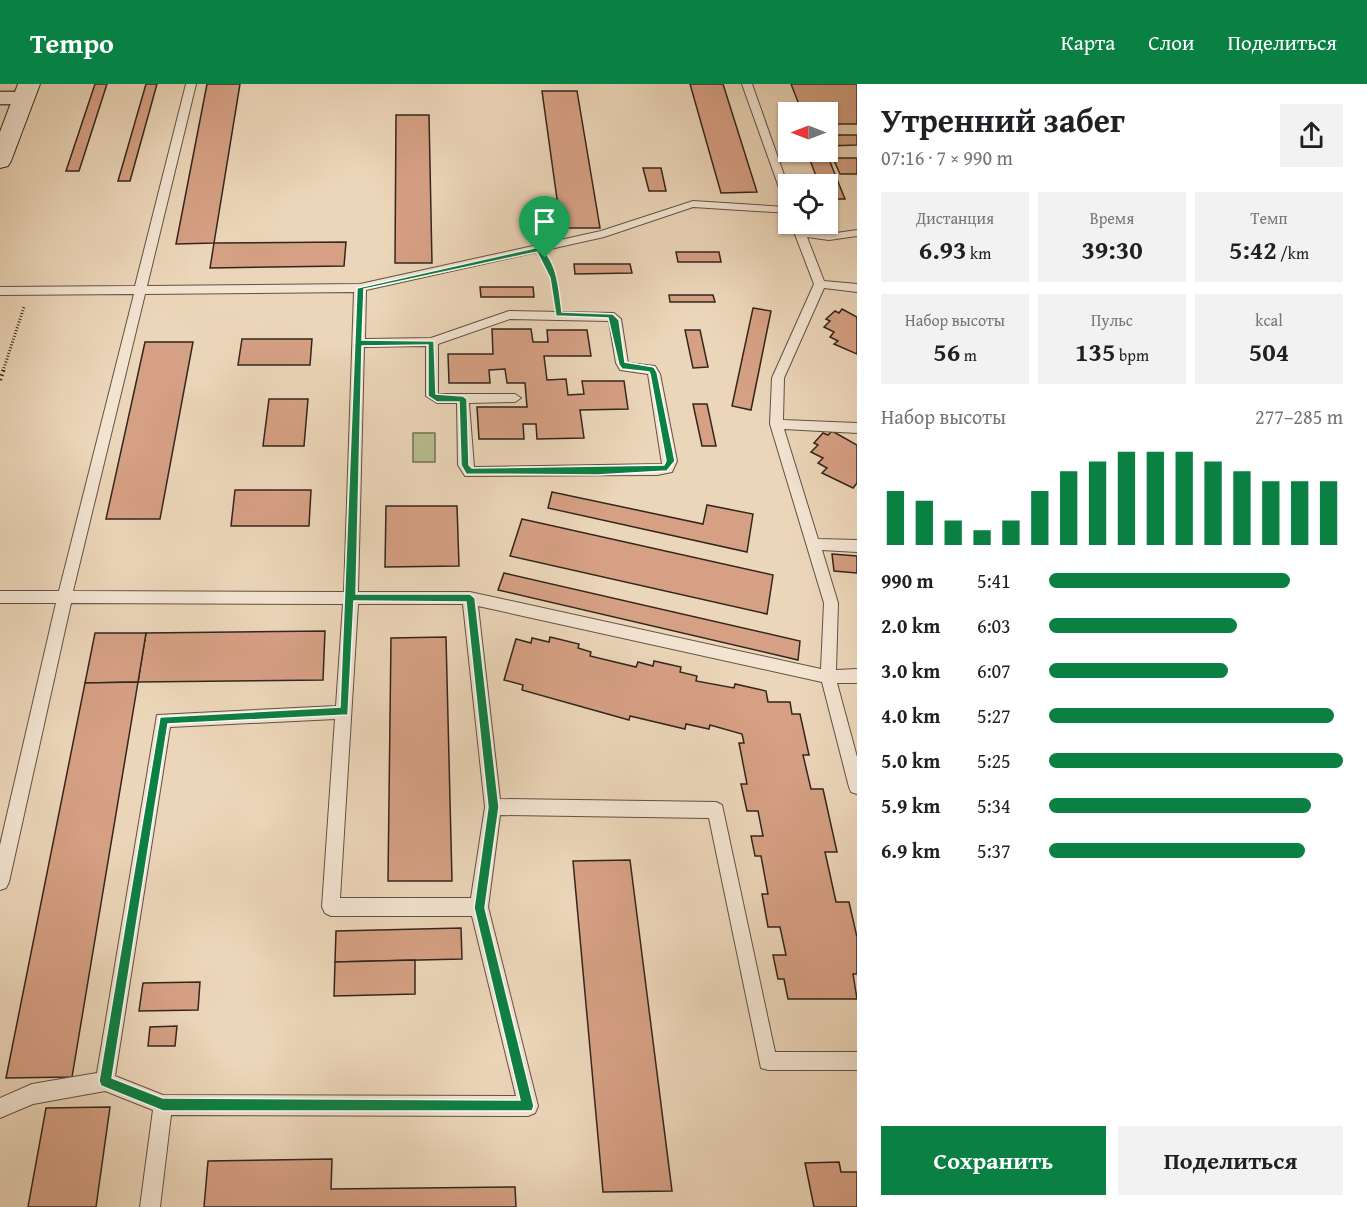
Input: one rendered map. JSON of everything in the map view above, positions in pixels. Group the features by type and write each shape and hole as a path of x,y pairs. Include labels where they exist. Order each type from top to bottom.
{"main road":[{"path":"0,161 26,91"}],"street":[{"path":"0,98 26,91"}],"lane":[{"path":"0,882 64,596 191,84"},
{"path":"747,84 778,174"},
{"path":"0,291 360,288 604,234 693,204 778,209"},
{"path":"819,234 829,237 857,233"},
{"path":"800,234 820,284 778,378 776,424 831,603 828,677 857,787"},
{"path":"820,284 857,288"},
{"path":"360,288 351,597 332,908 479,908"},
{"path":"358,343 432,342 509,315 610,315 615,320 621,363 624,367 651,369 654,374 670,461 667,468 590,472 470,472 465,465 463,399"},
{"path":"432,342 432,396 437,399 515,398"},
{"path":"776,424 857,428"},
{"path":"812,544 857,546"},
{"path":"0,597 470,598 828,677 857,676"},
{"path":"0,1108 32,1094 105,1081 163,1104 528,1106 479,908 493,807 470,598"},
{"path":"105,1081 163,720 345,712"},
{"path":"493,807 716,810 768,1061 857,1061"},
{"path":"150,1207 163,1104"}],"path":[{"path":"539,249 554,278 558,314"},
{"path":"0,380 30,289"}],"green space":[{"path":"413,433 435,433 435,462 413,462"}],"building":[{"path":"95,84 107,84 79,171 66,171"},
{"path":"146,84 157,84 130,181 118,181"},
{"path":"207,84 240,84 214,243 176,244"},
{"path":"690,84 723,84 757,192 721,193"},
{"path":"791,84 857,84 857,124 838,124 838,102 798,102"},
{"path":"542,91 577,91 600,228 561,228"},
{"path":"396,115 429,115 432,263 395,263"},
{"path":"838,135 857,135 857,145 838,146"},
{"path":"838,158 857,158 857,174 840,174 835,162 838,162"},
{"path":"811,162 830,162 835,174 815,174"},
{"path":"643,168 661,168 666,191 649,191"},
{"path":"838,182 845,199 838,199"},
{"path":"346,242 344,266 210,268 214,243"},
{"path":"676,252 719,252 721,262 678,262"},
{"path":"574,264 630,264 632,273 575,274"},
{"path":"480,287 533,287 534,297 481,297"},
{"path":"669,295 713,295 715,302 670,302"},
{"path":"753,308 771,311 751,410 732,406"},
{"path":"842,309 857,317 857,354 834,344 838,341 830,337 834,332 824,327 830,321 826,319 835,311 839,313"},
{"path":"492,329 531,329 533,342 548,342 547,330 587,330 591,356 544,356 547,380 566,379 568,395 584,394 582,381 624,381 628,409 580,410 584,438 537,439 536,424 523,424 524,439 479,439 477,407 527,407 525,383 507,383 505,369 489,370 490,383 449,383 448,354 493,354"},
{"path":"685,330 700,330 708,367 693,368"},
{"path":"242,339 312,339 310,365 238,365"},
{"path":"145,342 193,342 160,519 106,519"},
{"path":"269,399 308,399 304,446 263,446"},
{"path":"693,404 707,404 716,446 702,446"},
{"path":"832,431 857,445 857,483 853,488 822,473 827,468 818,463 823,458 811,452 818,445 814,443 823,433 828,435"},
{"path":"235,490 311,490 309,526 231,526"},
{"path":"552,492 703,524 707,505 753,514 747,552 548,508"},
{"path":"386,506 457,506 459,566 385,567"},
{"path":"522,519 773,575 767,614 510,556"},
{"path":"832,554 857,556 857,573 834,571"},
{"path":"504,573 800,641 798,660 498,590"},
{"path":"325,631 323,680 138,682 146,633"},
{"path":"95,633 146,633 138,682 85,683"},
{"path":"446,637 452,881 388,881 391,638"},
{"path":"550,637 579,644 578,648 591,652 590,656 636,667 638,662 653,666 654,661 681,667 680,672 697,676 696,681 734,688 735,684 766,691 768,702 790,702 792,714 800,714 809,755 803,755 811,789 823,789 837,852 825,852 836,902 849,902 857,937 857,974 853,974 857,999 788,999 784,979 778,979 773,955 786,955 780,927 768,927 762,894 768,894 761,856 755,856 751,836 763,836 758,811 747,811 741,784 747,784 739,743 744,743 742,734 710,725 709,729 686,724 685,729 630,716 629,720 522,690 523,685 504,680 516,639 531,643 532,638 549,642"},
{"path":"138,682 72,1077 6,1078 85,683"},
{"path":"630,860 672,1191 603,1192 573,861"},
{"path":"461,928 462,959 335,962 336,931"},
{"path":"415,960 415,994 334,996 335,962"},
{"path":"200,982 198,1010 139,1011 143,983"},
{"path":"177,1026 175,1046 148,1046 150,1027"},
{"path":"110,1107 96,1207 28,1207 46,1108"},
{"path":"332,1159 331,1189 515,1187 516,1207 204,1207 208,1161"},
{"path":"839,1162 841,1172 857,1172 857,1207 814,1207 805,1163"}],"route":[{"path":"545,258 539,249 360,288 358,343 351,597 345,712 163,720 105,1081 163,1104 528,1106 479,908 493,807 470,598 351,597 353,513 358,343 432,342 432,396 437,399 463,399 465,465 470,472 477,474 667,468 670,461 654,374 651,369 624,367 621,363 615,320 610,315 558,314 554,278 545,258"}]}
